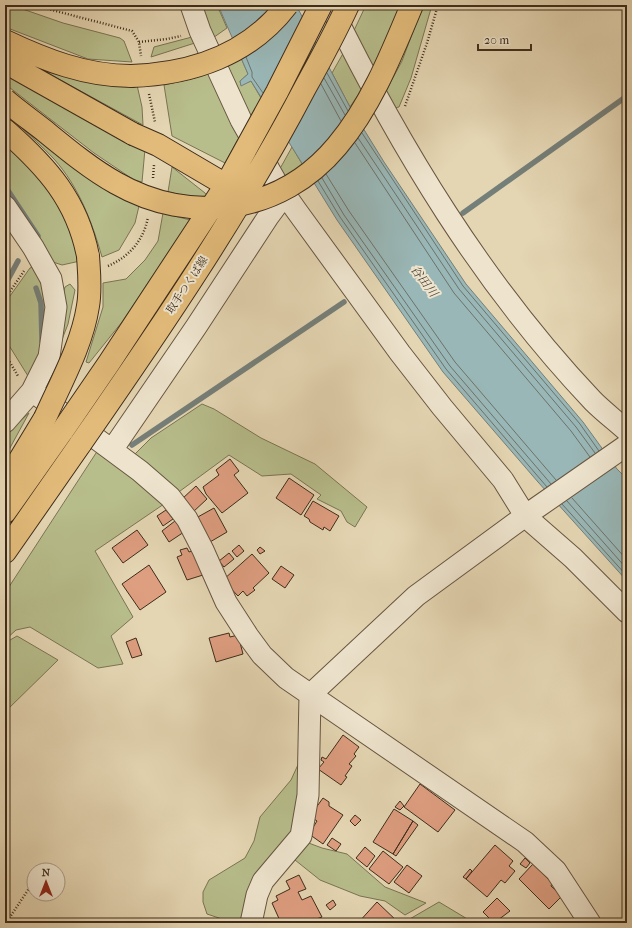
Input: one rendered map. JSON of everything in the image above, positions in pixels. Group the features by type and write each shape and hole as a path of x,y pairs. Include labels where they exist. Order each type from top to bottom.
{"main road":[{"path":"5,41 62,65 109,76 170,73 188,70 219,58 253,38 287,5"},
{"name":"取手つくば線","path":"5,512 114,357 226,185 277,92 321,5"},
{"name":"取手つくば線","path":"5,552 128,376 245,197 298,102 348,5"},
{"path":"5,100 79,159 116,183 137,194 160,202 185,208 227,208 249,204 268,198 297,181 320,164 337,147 353,126 370,96 395,45 412,5"},
{"path":"5,62 158,146 245,197"},
{"path":"5,130 35,157 56,180 78,220 88,256 88,305 84,324 64,377 45,418 5,484"}],"street":[{"path":"191,5 200,31 240,120 285,194 400,353 529,514 627,612"},
{"path":"330,5 361,69 457,231 533,333 594,402 627,431"},
{"path":"112,450 196,327 268,217 285,194"},
{"path":"5,206 36,252 51,279 56,308 49,357 32,391 5,422"},
{"path":"32,391 112,450 170,497 187,519 203,550 226,602 248,636 273,666 310,695 525,842 556,871 590,923"},
{"path":"251,923 257,895 263,881 301,836 308,795 310,695 416,596 622,449"}],"path":[{"path":"33,5 132,31 138,42 167,39 200,31"},
{"path":"393,125 405,106 427,43 438,5"},
{"path":"5,299 36,252"},
{"path":"6,923 26,893"}],"green space":[{"path":"5,5 11,5 63,23 120,38 124,41 132,62 88,59 5,27"},
{"path":"196,5 217,5 227,28 210,40"},
{"path":"366,5 402,5 371,75 350,39"},
{"path":"423,5 432,5 411,78 399,107 394,108 381,100 402,61"},
{"path":"192,37 198,42 151,57 154,47"},
{"path":"345,50 364,86 350,107 332,73"},
{"path":"241,58 248,74 240,81 241,85 251,81 261,98 247,125 221,69"},
{"path":"31,64 137,85 142,107 143,125"},
{"path":"213,69 241,134 225,163 172,136 164,85 195,78"},
{"path":"5,70 145,149 142,182 134,180 94,153 5,84"},
{"path":"18,124 100,185 139,206 135,223 119,250 102,257 84,205 71,181 54,159"},
{"path":"5,143 37,173 61,202 80,261 62,265 53,262 5,194"},
{"path":"292,147 304,167 282,179 277,174"},
{"path":"172,167 207,196 191,197 168,192"},
{"path":"163,213 190,220 122,322 89,363 86,362 103,307 103,283 126,279 145,260 158,241"},
{"path":"35,266 43,285 48,315 38,360 28,376 5,339 5,303 30,268"},
{"path":"70,284 75,290 68,324 56,355 60,305 65,287"},
{"path":"202,404 214,409 261,438 315,464 367,507 355,527 347,522 341,511 317,499 321,495 291,474 262,476 229,455 176,494 133,456 151,438"},
{"path":"29,413 5,457 5,434"},
{"path":"98,450 136,477 164,504 95,551 133,617 111,636 123,664 98,668 30,627 16,630 5,640 5,593"},
{"path":"17,636 58,660 5,712 5,643"},
{"path":"302,756 296,828 244,923 234,923 207,914 203,902 203,892 209,880 245,858 254,841 260,817 291,780"},
{"path":"306,842 322,848 347,854 385,887 426,903 405,915 385,901 360,896 320,880 295,860"},
{"path":"439,902 474,923 407,923 408,920"}],"water":[{"name":"谷田川","path":"218,5 296,5 350,107 384,162 466,284 583,422 617,469 627,479 627,581 538,482 443,372 337,220 251,81 241,86 240,81 248,74"}],"building":[{"path":"230,459 239,471 234,475 248,493 222,513 206,494 203,487 219,475 216,470"},
{"path":"289,478 314,495 301,515 276,498"},
{"path":"196,486 207,499 193,512 182,499"},
{"path":"313,501 339,516 330,531 324,527 323,530 310,522 309,519 304,516"},
{"path":"214,508 227,532 210,542 196,518"},
{"path":"166,510 173,519 163,526 157,516"},
{"path":"175,521 184,532 169,542 162,531"},
{"path":"137,530 148,545 123,563 112,548"},
{"path":"239,545 244,551 237,557 232,551"},
{"path":"260,547 265,551 260,554 257,550"},
{"path":"187,548 189,552 194,550 203,575 187,580 177,557 182,555 180,550"},
{"path":"229,553 234,559 224,567 219,561"},
{"path":"252,554 269,573 253,588 255,590 247,596 243,591 238,596 223,580"},
{"path":"149,565 166,592 140,610 122,584"},
{"path":"281,566 294,575 285,588 272,579"},
{"path":"229,633 230,637 238,635 243,654 216,662 209,638"},
{"path":"136,638 142,655 132,658 126,642"},
{"path":"343,735 359,747 354,754 356,756 349,764 352,766 345,776 347,777 341,785 318,769 324,762 321,760 322,757 326,759"},
{"path":"420,784 455,810 438,832 404,807"},
{"path":"323,798 329,802 329,806 343,815 323,844 309,834 317,821 310,816"},
{"path":"400,801 404,806 400,810 395,807"},
{"path":"394,809 413,821 393,854 373,842"},
{"path":"355,815 361,820 355,826 350,821"},
{"path":"413,821 418,825 396,856 393,854"},
{"path":"332,838 341,844 336,851 327,845"},
{"path":"495,845 513,861 509,866 515,871 505,883 501,880 487,897 466,879"},
{"path":"365,847 375,856 367,867 356,858"},
{"path":"383,851 403,867 389,884 369,869"},
{"path":"525,858 530,863 526,868 520,864"},
{"path":"533,864 552,883 551,886 562,896 549,909 519,879"},
{"path":"407,865 422,876 409,893 394,882"},
{"path":"470,869 472,871 466,879 463,877"},
{"path":"299,875 306,889 298,892 302,900 311,896 322,917 311,921 312,923 281,923 272,903 278,900 276,896 290,889 286,881"},
{"path":"497,898 510,911 494,923 483,912"},
{"path":"333,900 336,905 330,910 326,905"},
{"path":"377,902 399,923 358,923"}],"waterway":[{"path":"463,213 627,96"},
{"path":"5,186 38,236"},
{"path":"5,285 18,261"},
{"path":"36,288 41,303 42,341"},
{"path":"132,445 344,302"}]}
